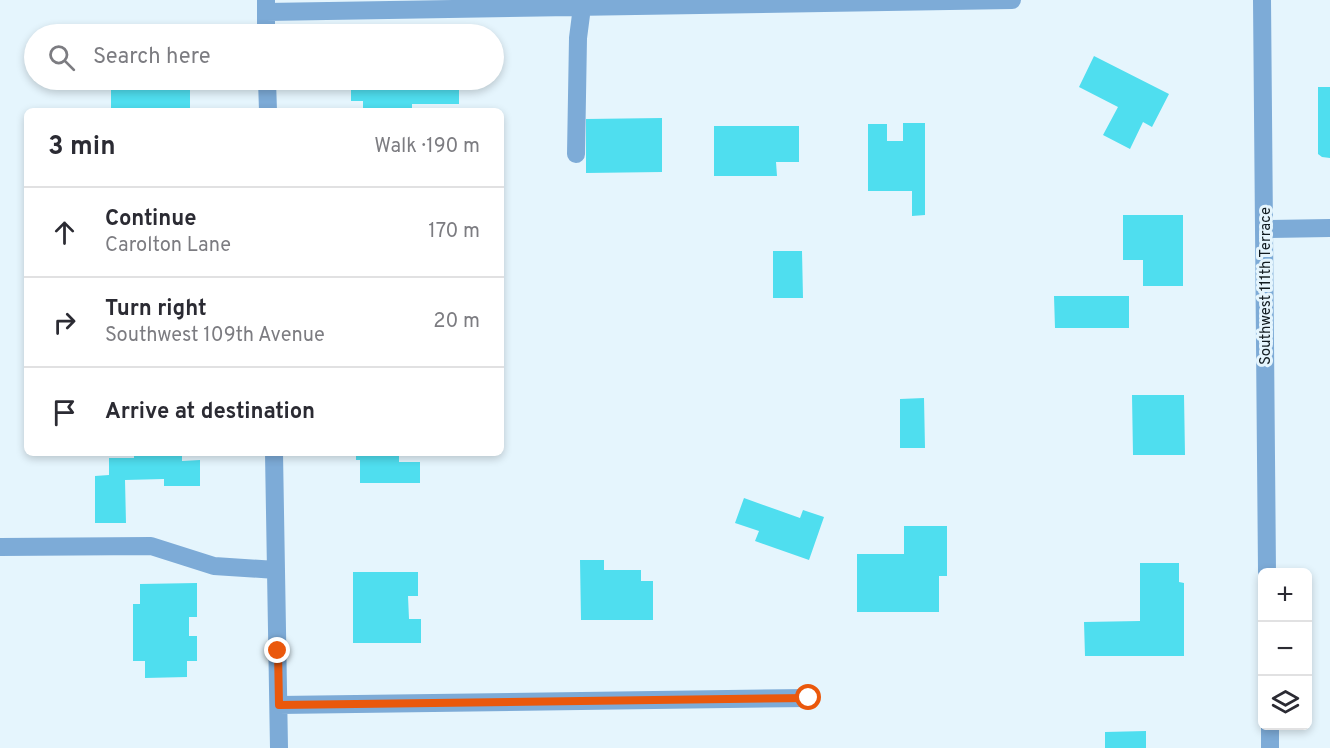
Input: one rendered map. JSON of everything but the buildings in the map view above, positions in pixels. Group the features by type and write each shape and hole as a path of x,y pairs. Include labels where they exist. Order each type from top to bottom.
{"street":[{"path":"266,24 266,6 582,7 1012,0"},
{"name":"Southwest 111th Terrace","path":"1262,0 1268,568"},
{"path":"576,154 578,38 582,7"},
{"path":"267,90 268,108"},
{"path":"1264,229 1330,228"},
{"path":"274,456 279,748"},
{"path":"0,547 151,546 214,566 276,570"},
{"path":"279,705 809,698"},
{"path":"1270,730 1270,748"}],"route":[{"path":"278,651 279,705 809,698"}]}
